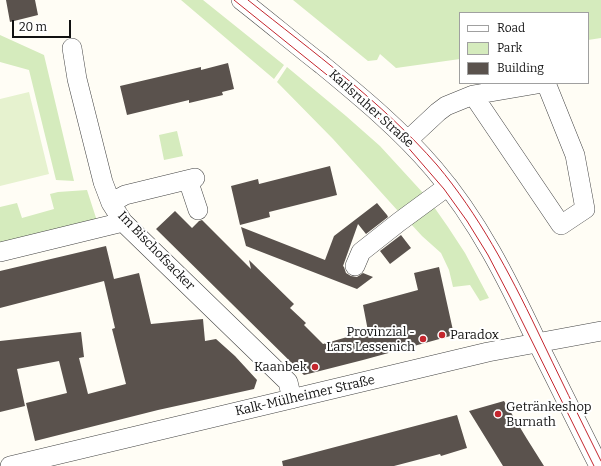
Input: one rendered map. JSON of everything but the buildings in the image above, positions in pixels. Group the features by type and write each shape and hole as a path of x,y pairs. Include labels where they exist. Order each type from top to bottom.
{"street":[{"name":"Karlsruher Straße","path":"241,0 345,83 383,116 408,140 448,186 492,252 599,466"},
{"name":"Im Bischofsacker","path":"72,48 77,79 103,182 111,203 123,222 288,382 292,399"},
{"path":"408,140 446,106 473,95 537,84"},
{"path":"473,95 561,225 585,209 575,155 546,84"},
{"path":"111,203 125,195 191,179 198,210"},
{"path":"355,266 361,252 448,186"},
{"path":"0,252 123,222"},
{"name":"Kalk-Mülheimer Straße","path":"10,466 488,352 601,331"}],"green space":[{"path":"181,0 203,0 284,65 274,79"},
{"path":"293,0 601,0 601,38 589,40 589,12 459,12 459,59 396,68 380,54 377,60 368,61"},
{"path":"0,35 44,55 74,181 56,180 29,70 0,62"},
{"path":"287,67 380,146 424,194 398,211 333,139 277,82"},
{"path":"29,92 49,174 0,186 0,99"},
{"path":"177,131 183,156 164,160 159,135"},
{"path":"87,190 97,221 0,244 0,207 17,203 22,218 54,209 50,194"},
{"path":"434,207 465,253 489,298 480,301 470,285 453,287 449,270 441,253 411,224"}],"tram line":[{"path":"234,0 342,87 379,119 405,144 444,189 467,221 488,255 594,466"},
{"path":"248,0 322,58 370,99 416,142 452,184 480,224 504,265 601,461"}],"place":[{"name":"Paradox","path":"442,335"},
{"name":"Provinzial - Lars Lessenich","path":"423,339"},
{"name":"Kaanbek","path":"315,367"},
{"name":"Getränkeshop Burnath","path":"498,414"}]}
